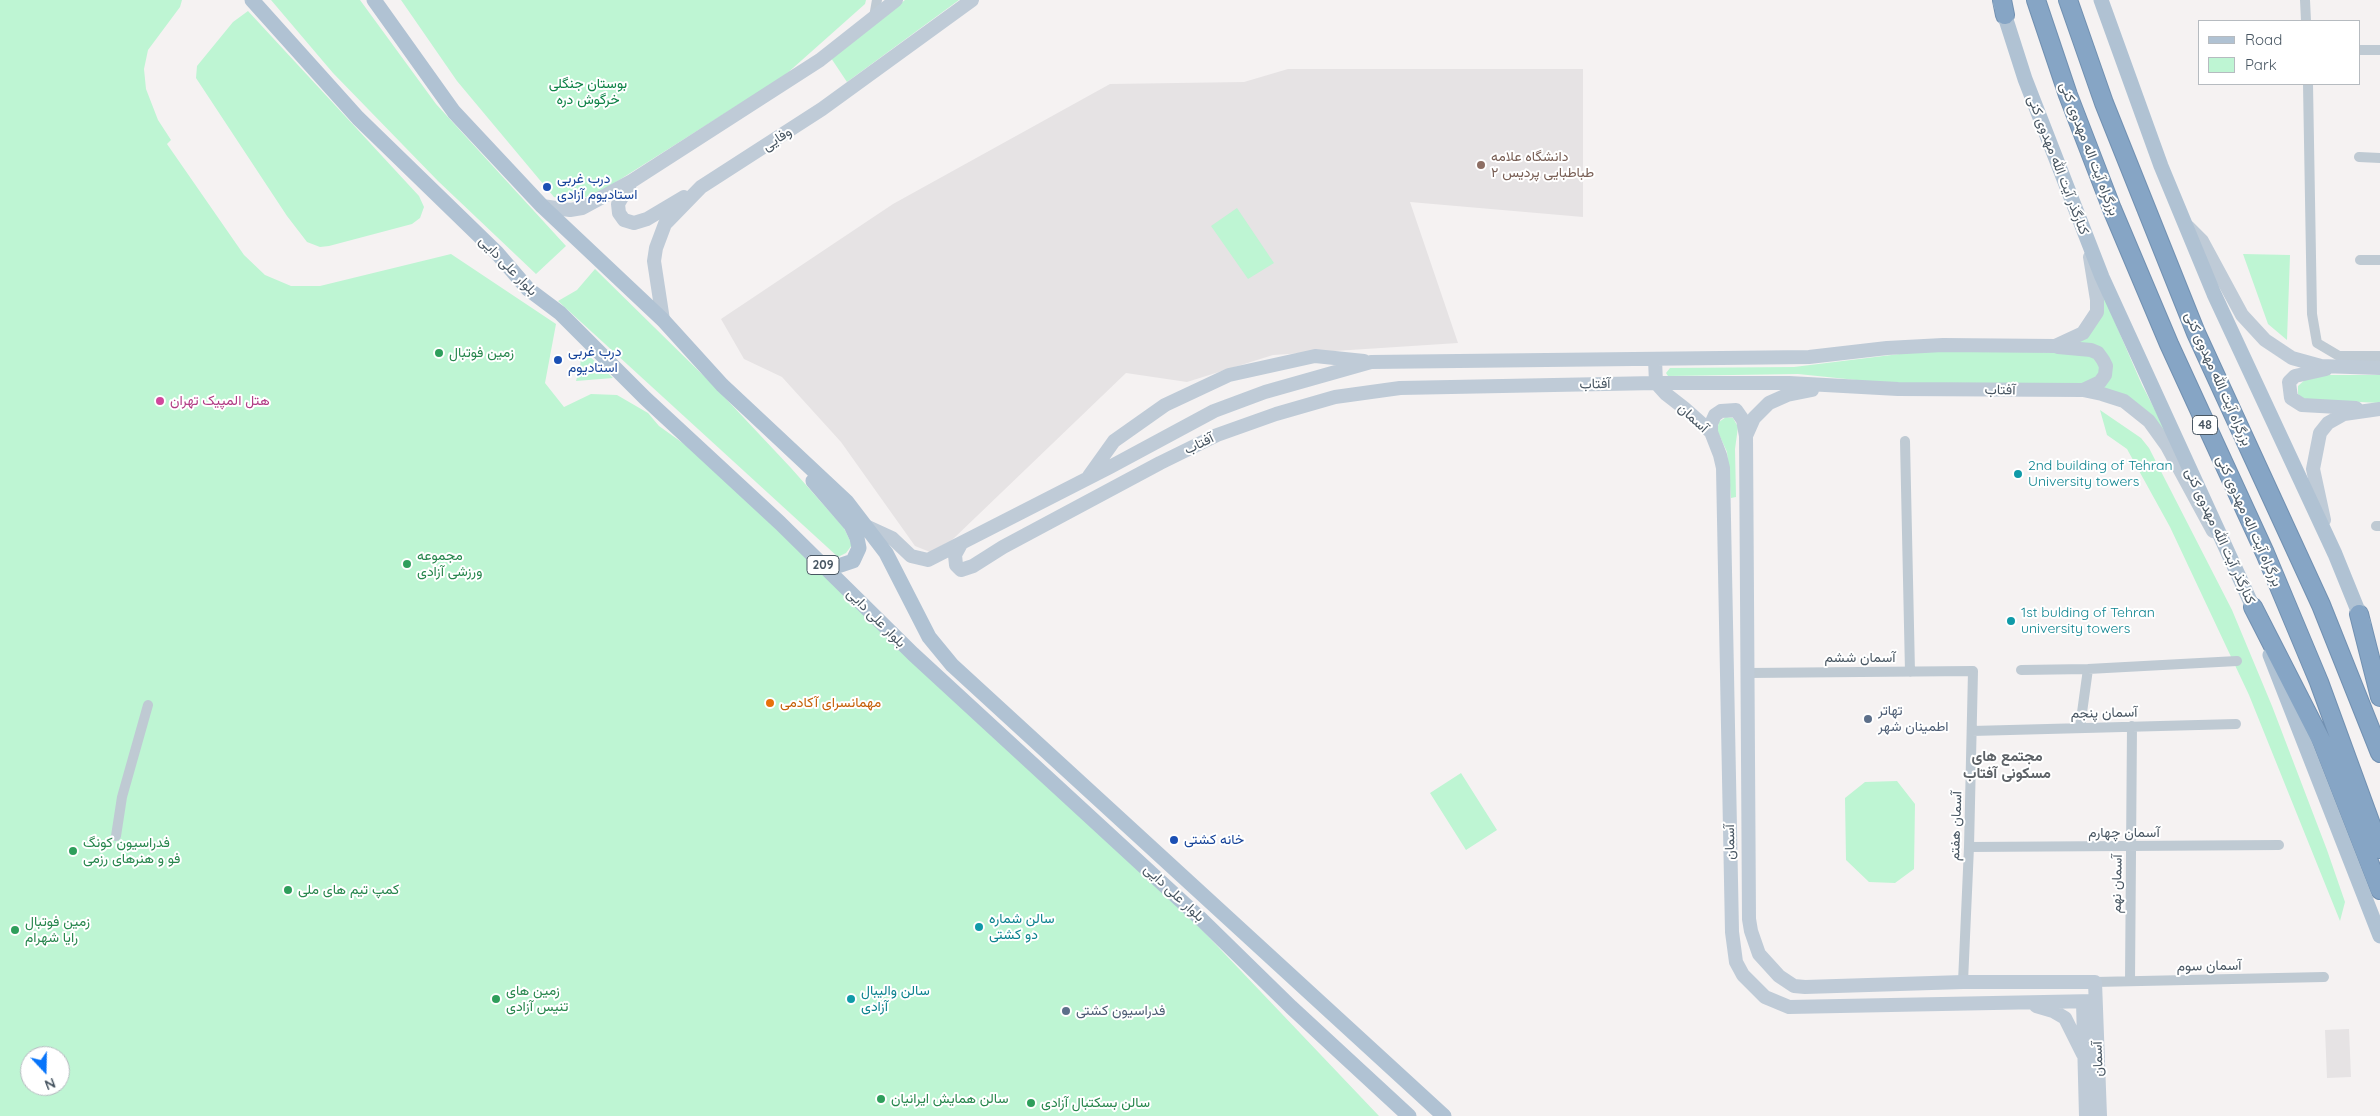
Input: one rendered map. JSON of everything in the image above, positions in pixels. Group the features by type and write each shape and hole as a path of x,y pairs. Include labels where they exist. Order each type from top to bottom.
{"highway":[{"name":"بزرگراه آیت اله مهدوی کنی","path":"2036,0 2068,95 2112,210 2169,344 2265,553 2312,664 2380,849"},
{"name":"بزرگراه آیت الله مهدوی کنی","path":"2068,0 2104,103 2196,333 2321,605 2380,753"},
{"path":"2253,607 2322,742 2380,890"},
{"path":"2359,614 2380,697"}],"main road":[{"name":"بلوار علی دایی","path":"252,0 358,118 497,253 528,289 567,320 645,398 823,565 913,654 1202,920 1291,1007 1409,1116"},
{"name":"بلوار علی دایی","path":"374,0 454,112 542,206 663,320 722,384 847,502 886,553 929,637 952,665 1444,1116"},
{"path":"2101,0 2161,166 2188,227 2214,294 2261,399 2335,554 2380,666"},
{"name":"کنارگذر آیت الله مهدوی کنی","path":"2002,5 2025,79 2087,242 2253,607 2283,690 2334,814 2380,936"},
{"path":"783,441 802,467 851,525 858,538 859,548 853,560 838,566 823,565"}],"street":[{"path":"874,17 877,0"},
{"path":"542,206 570,210 582,208 632,181 795,76 896,0"},
{"name":"وفایی","path":"663,320 654,275 656,248 665,224 701,188 822,109 972,0"},
{"path":"2305,0 2306,20"},
{"path":"2360,50 2380,50"},
{"path":"2308,85 2312,314 2317,343 2339,356 2380,356"},
{"path":"2359,157 2380,158"},
{"path":"632,181 618,204 619,213 624,220 634,223 646,219 701,188"},
{"path":"2188,227 2202,241 2234,302 2252,327 2265,340 2292,358 2332,368"},
{"name":"آفتاب","path":"868,527 892,538 911,556 928,560 1088,479 1214,411 1265,392 1374,362 1809,357 1886,348 1943,345 2054,346 2083,333 2097,312 2097,300 2087,242"},
{"path":"2360,260 2380,260"},
{"path":"2054,346 2091,350 2098,353 2103,360 2106,366 2105,375 2100,382 2083,390"},
{"path":"1088,479 1114,441 1165,405 1228,375 1315,356 1374,362"},
{"path":"1655,359 1656,383"},
{"path":"2374,409 2302,404 2292,398 2289,382 2295,376 2332,368 2380,368"},
{"name":"آفتاب","path":"961,544 955,555 956,565 961,570 973,566 1003,547 1160,463 1217,435 1335,396 1400,388 1656,383 2083,390 2102,394 2124,401 2149,421 2167,446 2202,515 2222,541"},
{"name":"آسمان","path":"1656,383 1666,394 1697,418 1711,432 1720,455 1725,488 1732,932 1736,962 1743,975 1765,996 1789,1007 2089,1002"},
{"path":"1746,436 1754,418 1769,403 1787,395 1835,386"},
{"path":"1711,432 1711,424 1715,415 1721,411 1732,409 1736,410 1743,420 1746,436"},
{"path":"2335,554 2322,515 2315,484 2313,469 2315,450 2320,433 2328,423 2344,414 2374,409"},
{"name":"آسمان","path":"1746,436 1749,919 1751,931 1760,954 1779,976 1794,986 1963,982 2095,982 2089,1002 2084,1056 2086,1116"},
{"path":"1905,441 1910,672"},
{"path":"2021,670 2088,669 2236,661"},
{"path":"2080,728 2088,669"},
{"name":"آسمان ششم","path":"1748,673 1973,671"},
{"name":"آسمان هفتم","path":"1963,982 1969,847 1973,671"},
{"path":"116,836 122,797 148,705"},
{"name":"آسمان پنجم","path":"1972,731 2236,724"},
{"name":"آسمان نهم","path":"2130,981 2132,726"},
{"name":"آسمان چهارم","path":"1969,847 2279,845"},
{"name":"آسمان سوم","path":"2095,982 2324,977"},
{"name":"آسمان","path":"2089,1002 2100,1116"},
{"path":"2024,1003 2053,1011 2064,1018 2084,1056"}],"shaded area":[{"path":"1288,69 1583,69 1583,217 1410,202 1458,343 1273,355 1187,382 1126,373 952,540 930,552 915,546 841,442 782,377 744,359 721,319 893,204 1110,84 1244,82"},
{"path":"2349,1029 2351,1077 2327,1078 2325,1030"}],"green space":[{"name":"مجموعه ورزشی آزادی","path":"0,0 182,0 180,7 148,50 144,69 146,89 158,120 171,140 167,144 244,255 265,275 291,286 320,286 451,254 556,324 545,383 564,407 591,394 617,395 648,413 659,426 712,464 1203,931 1379,1116 0,1116"},
{"path":"271,0 360,0 436,104 566,246 536,274 438,181 333,73"},
{"name":"بوستان جنگلی خرگوش دره","path":"401,0 866,0 865,4 784,76 597,194 572,201 554,197 457,81"},
{"path":"905,0 959,0 847,82 831,58"},
{"path":"248,11 419,196 424,207 420,218 412,224 329,246 320,247 307,242 287,216 196,78 197,66 233,22"},
{"path":"1237,208 1274,263 1248,279 1211,226"},
{"path":"2243,254 2290,255 2287,340 2268,324"},
{"path":"595,269 713,385 791,468 844,528 852,545 846,553 838,557 558,301 577,290"},
{"path":"2095,276 2142,385 2167,433 2169,442 2100,388 2112,369 2074,343 2091,331"},
{"path":"582,350 597,363 613,378 576,381"},
{"path":"2002,350 2092,355 2101,368 2099,376 2084,385 1905,385 1798,374 1668,376 1666,373 1670,368 1794,367 1924,351"},
{"path":"2329,375 2380,375 2380,403 2302,399 2298,394 2298,386 2307,378"},
{"path":"2100,410 2141,438 2149,448 2232,610 2272,706 2327,850 2345,902 2340,921 2249,695 2170,527 2127,449 2107,435"},
{"path":"1726,417 1733,418 1738,427 1735,449 1736,497 1731,498 1727,452 1717,430 1719,422"},
{"path":"1461,773 1497,830 1466,850 1430,793"},
{"path":"1897,781 1915,804 1914,869 1895,883 1869,882 1846,860 1845,798 1865,782"}],"place":[{"name":"دانشگاه علامه طباطبایی پردیس ۲","path":"1481,165"},
{"name":"درب غربی استادیوم آزادی","path":"547,187"},
{"name":"زمین فوتبال","path":"439,353"},
{"name":"درب غربی استادیوم","path":"558,360"},
{"name":"هتل المپیک تهران","path":"160,401"},
{"name":"2nd building of Tehran University towers","path":"2018,474"},
{"name":"مجموعه ورزشی آزادی","path":"407,564"},
{"name":"1st bulding of Tehran university towers","path":"2011,621"},
{"name":"مهمانسرای آکادمی","path":"770,703"},
{"name":"تهاتر اطمینان شهر","path":"1868,719"},
{"name":"خانه کشتی","path":"1174,840"},
{"name":"فدراسیون کونگ فو و هنرهای رزمی","path":"73,851"},
{"name":"کمپ تیم های ملی","path":"288,890"},
{"name":"سالن شماره دو کشتی","path":"979,927"},
{"name":"زمین فوتبال رایا شهرام","path":"15,930"},
{"name":"زمین های تنیس آزادی","path":"496,999"},
{"name":"سالن والیبال آزادی","path":"851,999"},
{"name":"فدراسیون کشتی","path":"1066,1011"},
{"name":"سالن همایش ایرانیان","path":"881,1099"},
{"name":"سالن بسکتبال آزادی","path":"1031,1103"}],"district":[{"name":"مجتمع های مسکونی آفتاب","path":"2007,764"}]}
